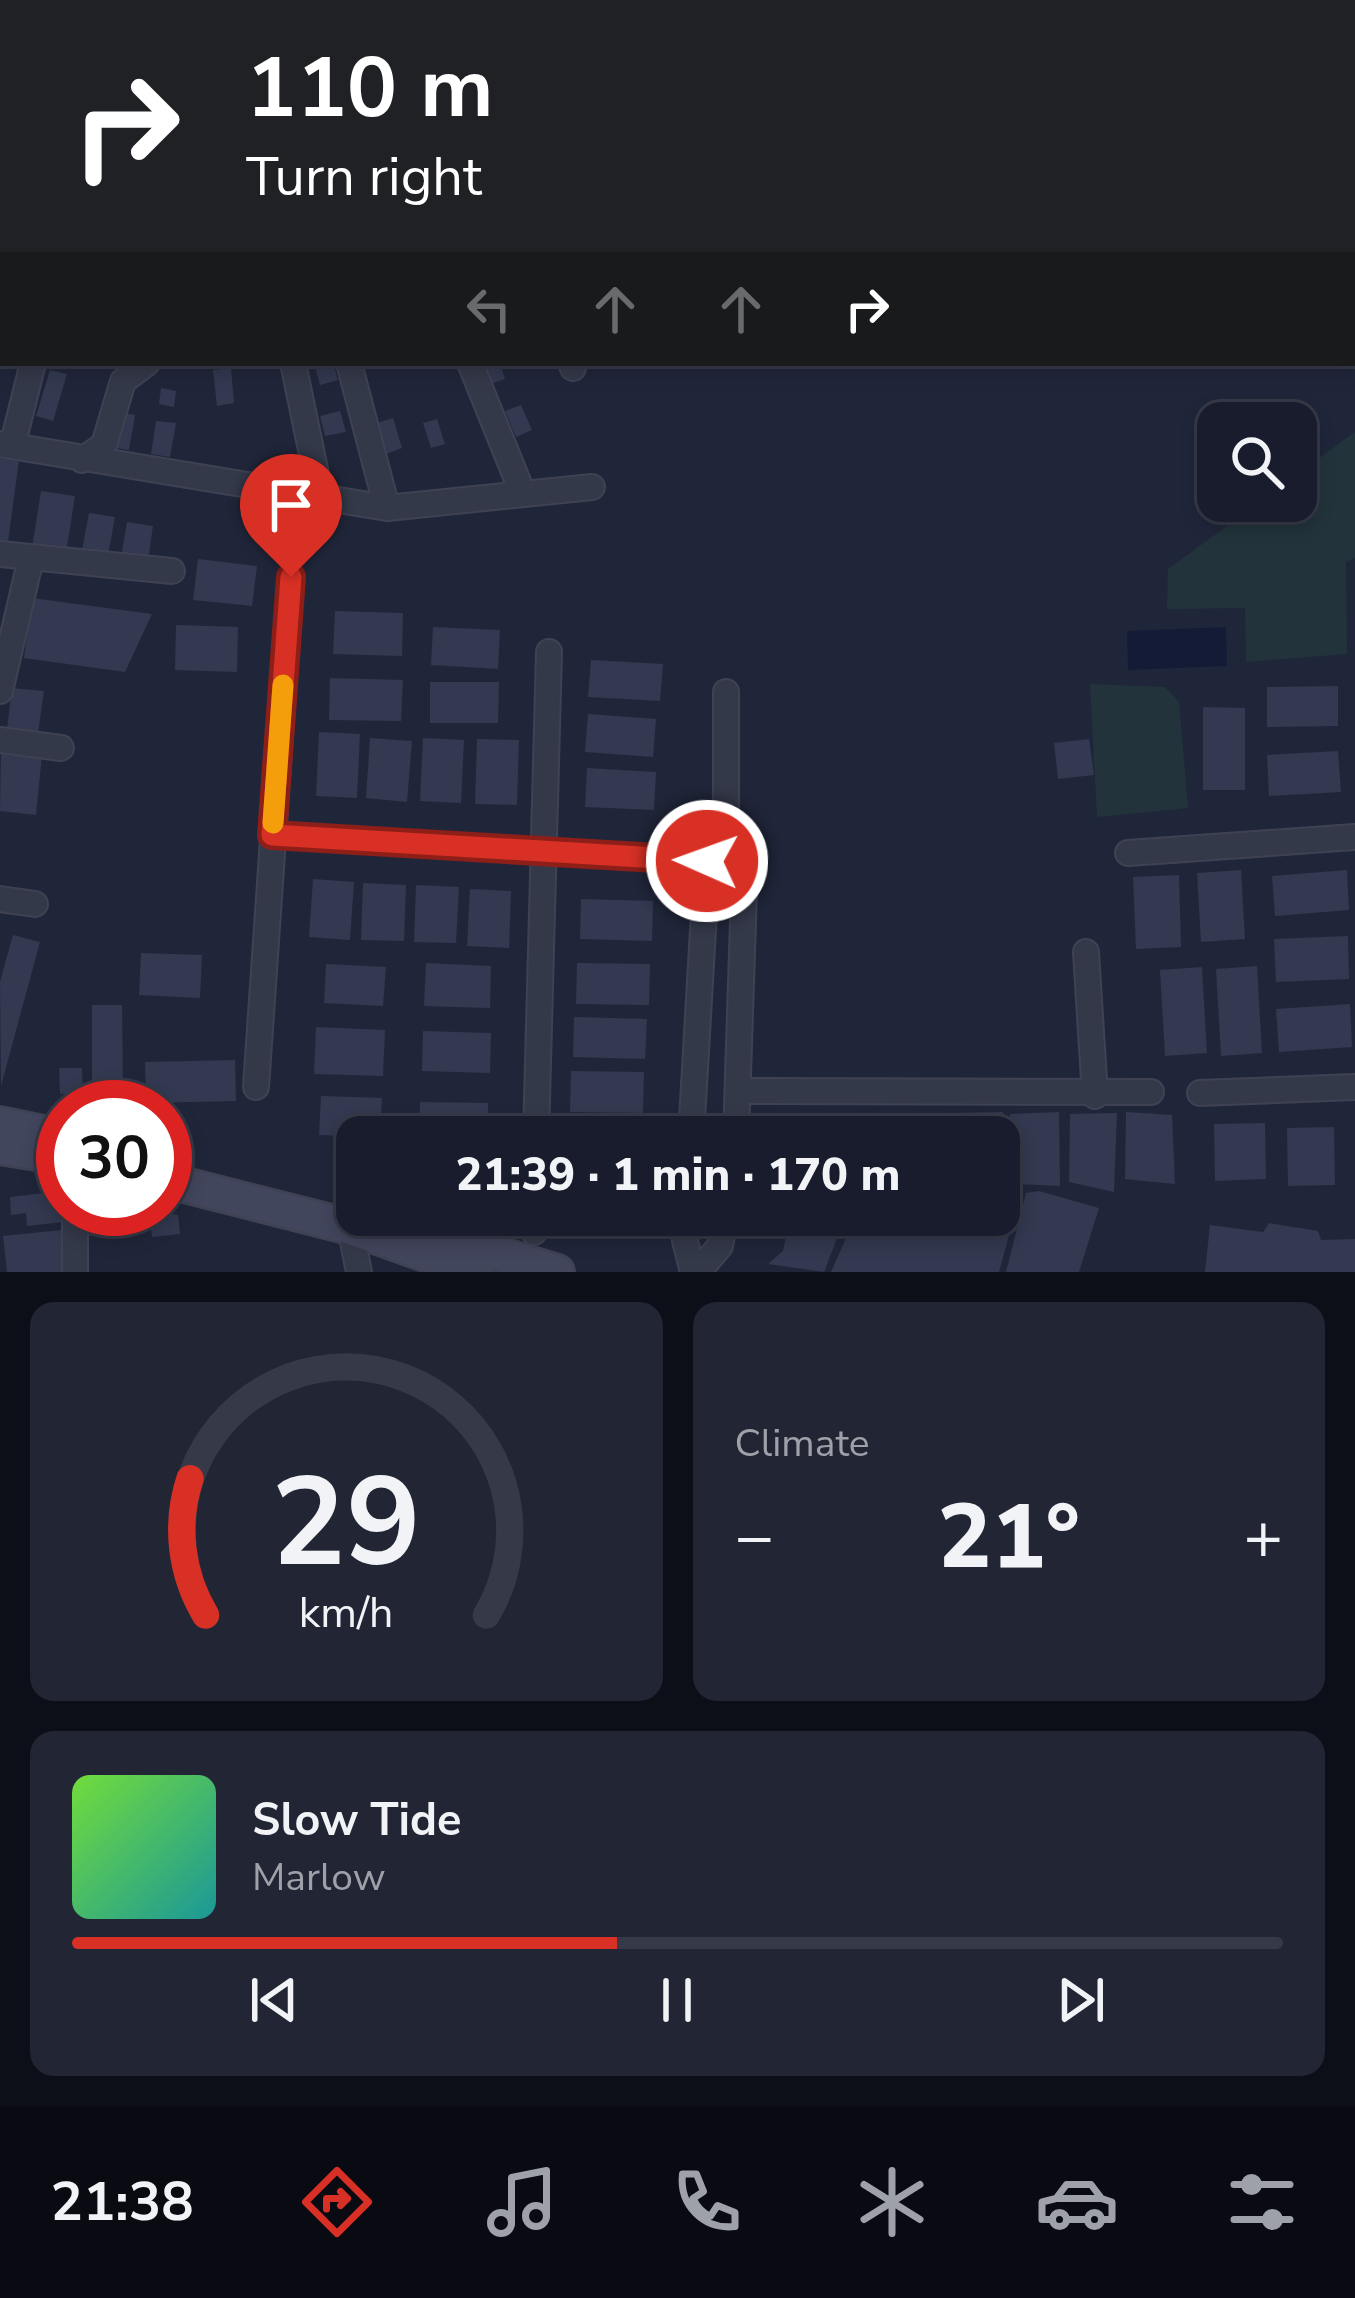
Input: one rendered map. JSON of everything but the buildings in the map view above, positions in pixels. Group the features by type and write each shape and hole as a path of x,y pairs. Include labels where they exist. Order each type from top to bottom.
{"main road":[{"path":"0,1124 36,1131"},
{"path":"0,1148 36,1154"},
{"path":"192,1170 336,1211"},
{"path":"192,1185 336,1213"},
{"path":"398,1236 475,1272"},
{"path":"425,1236 557,1272"}],"street":[{"path":"32,366 6,444 387,508 592,487"},
{"path":"82,460 104,446 123,381 143,366"},
{"path":"294,366 321,498"},
{"path":"350,366 387,508"},
{"path":"471,366 523,494"},
{"path":"0,554 172,571"},
{"path":"0,692 31,558"},
{"path":"256,1087 291,577"},
{"path":"537,1116 549,652"},
{"path":"693,1116 726,692"},
{"path":"0,740 61,748"},
{"path":"272,835 543,855 716,854 745,859 739,1116"},
{"path":"1128,853 1355,837"},
{"path":"0,899 35,904"},
{"path":"1086,952 1095,1096"},
{"path":"1200,1094 1355,1087"},
{"path":"742,1091 1095,1096 1151,1092"},
{"path":"75,1236 75,1272"},
{"path":"359,1236 359,1272"},
{"path":"685,1236 696,1272 720,1246 722,1236"}],"shaded area":[{"path":"1355,432 1355,558 1346,562 1347,654 1246,662 1245,608 1167,609 1168,569 1232,522 1317,522 1317,460"},
{"path":"1090,684 1165,687 1179,702 1188,808 1097,817"}],"water":[{"path":"1226,627 1227,666 1128,670 1127,631"}],"slow traffic":[{"path":"273,823 283,685"}],"route":[{"path":"291,577 272,835 543,855 707,861"}]}
